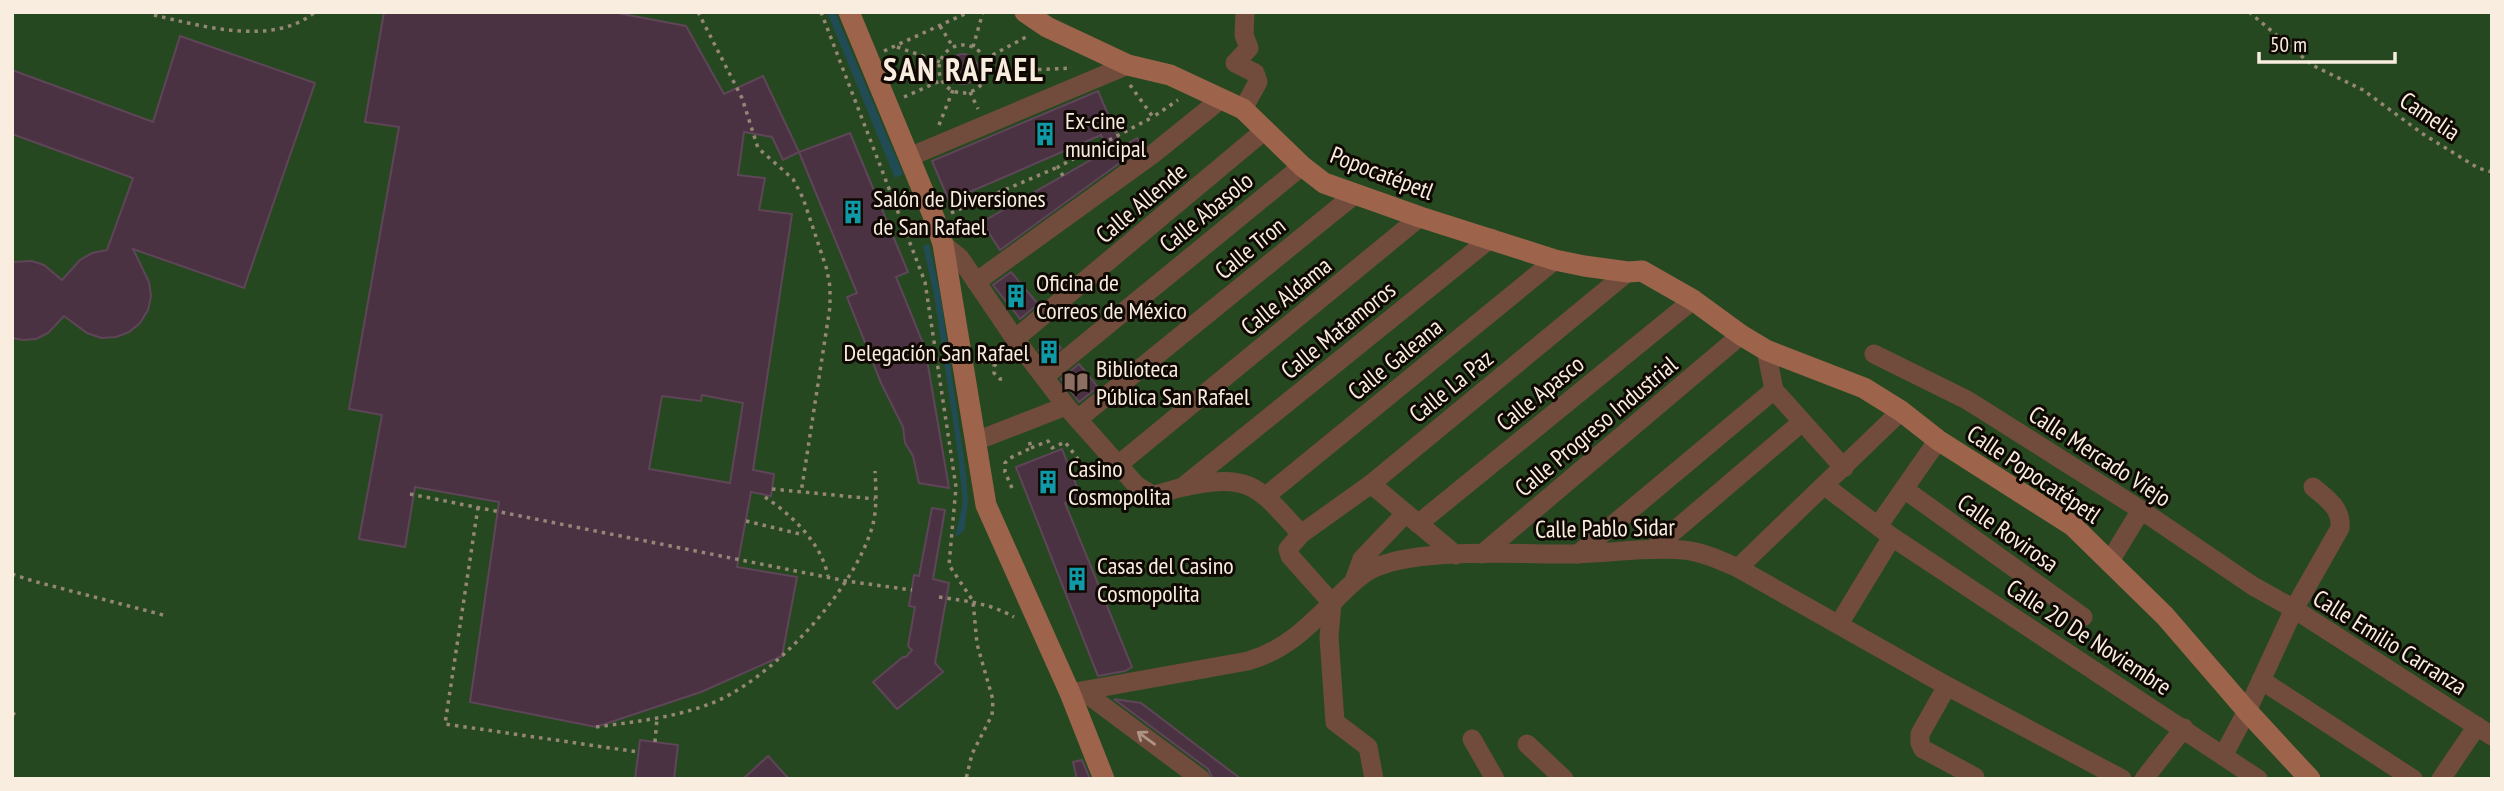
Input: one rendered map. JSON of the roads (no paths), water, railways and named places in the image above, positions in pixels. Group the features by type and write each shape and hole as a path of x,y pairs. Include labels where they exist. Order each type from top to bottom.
{"street":[{"path":"849,12 919,154 943,244 986,505 1077,692 1104,779"},
{"name":"Popocatépetl","path":"1025,12 1047,27 1123,67 1151,69 1170,75 1243,109 1301,166 1324,183 1555,260 1628,272 1642,271 1693,300 1741,335"},
{"path":"1243,109 1258,82 1255,73 1236,63 1249,48 1244,35 1245,12"},
{"path":"919,154 1123,67"},
{"path":"976,282 1153,154 1221,99"},
{"name":"Calle Allende","path":"1015,340 1265,130"},
{"name":"Calle Abasolo","path":"1044,377 1301,166"},
{"name":"Calle Tron","path":"976,441 1072,413 1354,195"},
{"name":"Calle Aldama","path":"1118,466 1420,217"},
{"name":"Calle Matamoros","path":"1183,487 1490,238"},
{"path":"943,244 960,258 1015,340 1072,413 1137,486 1152,495 1183,487 1231,481 1247,484 1266,496 1301,534 1288,549 1290,556 1332,603 1329,650 1335,722 1368,747 1374,779"},
{"name":"Calle Galeana","path":"1266,496 1555,260"},
{"name":"Calle La Paz","path":"1301,534 1371,484 1628,272"},
{"name":"Calle Apasco","path":"1354,581 1362,559 1693,300"},
{"name":"Calle Popocatépetl","path":"1741,335 1766,349 1864,388 1901,411 1938,440 2073,526 2165,616 2310,779"},
{"name":"Calle Progreso Industrial","path":"1482,554 1741,335"},
{"path":"1766,349 1774,390 1844,468"},
{"name":"Calle Mercado Viejo","path":"1874,354 1967,400 2141,509 2253,586 2294,609"},
{"path":"1578,554 1774,390"},
{"path":"1738,569 1901,411"},
{"path":"1653,549 1802,422"},
{"path":"1839,624 1904,489 1938,440"},
{"path":"1371,484 1456,555"},
{"name":"Calle 20 De Noviembre","path":"1825,486 1885,531 2258,779"},
{"path":"2294,609 2340,528 2341,518 2337,508 2313,487"},
{"name":"Calle Rovirosa","path":"1904,489 2083,617"},
{"path":"2110,561 2141,509"},
{"name":"Calle Pablo Sidar","path":"1077,692 1248,662 1269,655 1293,641 1354,581 1391,562 1456,555 1685,550 1710,556 1738,569 1947,687 2122,779"},
{"name":"Calle Emilio Carranza","path":"2223,756 2294,609 2484,731"},
{"path":"2261,680 2413,779"},
{"path":"1947,687 1920,734 1920,743 1923,749 1975,777"},
{"path":"1077,692 1201,779"},
{"path":"2144,779 2184,729"},
{"path":"2441,779 2484,731"},
{"path":"1472,739 1495,779"},
{"path":"1527,744 1564,779"}],"water":[{"path":"827,12 835,12 903,174 895,178"},
{"path":"929,244 940,293 966,474 968,502 964,531 955,537 963,503 934,295 923,246"}],"place":[{"name":"Ex-cine municipal","path":"1045,134"},
{"name":"Salón de Diversiones de San Rafael","path":"853,212"},
{"name":"Oficina de Correos de México","path":"1016,296"},
{"name":"Delegación San Rafael","path":"1049,352"},
{"name":"Biblioteca Pública San Rafael","path":"1076,382"},
{"name":"Casino Cosmopolita","path":"1048,482"},
{"name":"Casas del Casino Cosmopolita","path":"1077,579"}],"district":[{"name":"SAN RAFAEL","path":"964,69"}]}
